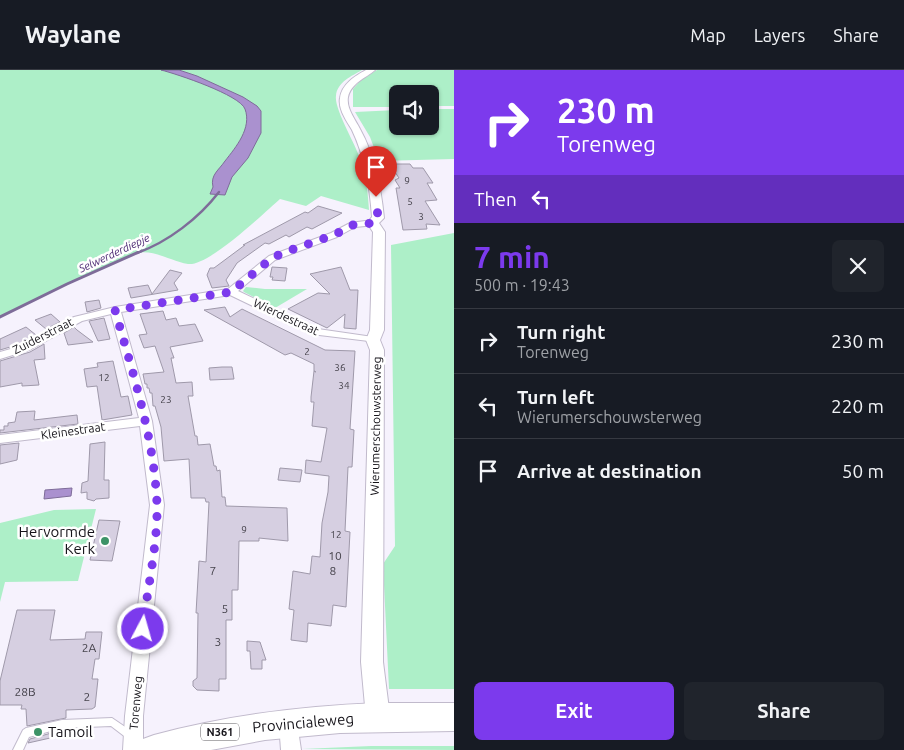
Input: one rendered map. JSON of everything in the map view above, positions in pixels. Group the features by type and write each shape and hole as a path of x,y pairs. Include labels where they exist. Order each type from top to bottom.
{"main road":[{"name":"Provincialeweg","path":"140,746 227,731 290,736 378,717 454,717"}],"street":[{"name":"Wierumerschouwsterweg","path":"371,70 350,85 344,100 346,110 359,136 369,164 378,218 373,223 378,232 377,330 373,340 377,350 372,662 378,717"},
{"path":"115,310 231,292 272,258 334,235 353,225 373,223"},
{"name":"Wierdestraat","path":"231,292 315,332 373,340"},
{"name":"Zuiderstraat","path":"0,356 25,348 78,319 115,310"},
{"name":"Torenweg","path":"115,310 146,421 154,479 156,523 144,617 140,746"},
{"name":"Kleinestraat","path":"0,439 146,421"}],"lane":[{"path":"18,750 26,733 62,724 112,722 140,746"}],"green space":[{"path":"0,70 362,70 342,83 337,91 336,102 363,167 369,210 321,196 306,206 280,199 236,238 197,263 181,263 156,254 136,253 0,317"},
{"path":"377,70 454,70 454,106 439,106 439,85 389,85 389,107 353,107 353,89 361,80"},
{"path":"439,109 454,109 454,159 379,161 370,137 355,112 389,110 389,135 439,135"},
{"path":"454,233 454,689 389,689 383,564 395,546 391,245"},
{"path":"246,287 307,289 275,308 244,292"},
{"path":"96,509 78,581 5,582 0,602 0,523 54,510"},
{"path":"371,746 454,746 454,750 302,749"}],"shaded area":[{"path":"161,70 179,70 197,76 243,97 261,111 261,133 248,158 232,177 225,195 210,194 213,187 212,183 216,173 242,137 247,116 245,109 241,103 220,92 193,80"},
{"path":"72,488 71,496 44,499 45,490"}],"building":[{"path":"410,164 413,168 423,168 433,183 427,183 437,200 425,201 440,225 426,224 427,229 403,230 396,188 400,188 395,180 399,178 391,166"},
{"path":"318,206 342,213 312,229 307,227 289,237 286,235 269,244 265,243 237,263 226,280 229,286 212,288 207,275 210,268 214,268 245,245 243,245 305,212 308,213"},
{"path":"272,267 287,268 285,281 272,280 273,277 270,277"},
{"path":"341,267 350,290 358,290 356,329 344,328 345,314 327,328 288,309 318,293 330,294 310,274"},
{"path":"170,270 182,273 174,283 178,290 131,298 128,288 148,285 152,294"},
{"path":"99,300 101,308 87,312 85,302"},
{"path":"225,307 230,317 242,309 325,350 355,351 350,429 354,430 352,467 348,467 345,531 350,532 346,607 333,605 331,626 308,623 307,642 291,640 294,610 289,609 293,571 310,574 312,556 320,557 322,523 328,492 329,476 305,473 306,460 321,462 327,428 312,426 314,402 311,402 311,397 314,364 291,353 285,355 204,310"},
{"path":"163,311 166,320 176,318 179,326 195,324 203,341 170,347 174,358 171,358 176,383 192,382 193,396 188,396 195,436 197,436 198,445 210,444 214,466 216,466 217,471 220,470 222,497 225,497 226,506 287,508 288,541 259,538 259,541 239,541 238,590 232,590 232,620 226,620 226,679 219,679 219,691 197,690 193,686 193,681 197,678 198,613 196,613 199,561 206,562 209,502 206,502 205,498 191,498 189,459 164,461 161,427 155,406 153,406 152,393 147,388 147,384 145,384 143,374 164,372 155,346 144,348 139,335 147,334 140,314"},
{"path":"51,314 60,322 46,329 35,320"},
{"path":"104,318 110,339 98,341 89,321"},
{"path":"26,327 36,335 20,344 0,350 0,339"},
{"path":"74,327 93,342 68,345 64,333"},
{"path":"44,344 45,359 34,360 39,385 22,386 22,383 0,387 0,361 30,352"},
{"path":"113,361 121,397 128,396 132,415 102,420 97,386 87,387 84,369 98,367 97,363"},
{"path":"232,367 234,379 210,380 209,368"},
{"path":"35,411 34,420 77,415 78,424 0,433 0,430 4,430 4,426 8,426 8,423 15,422 17,412"},
{"path":"105,442 104,480 109,480 109,498 96,499 94,501 87,499 87,492 81,493 82,483 88,481 90,444"},
{"path":"19,443 17,460 0,464 0,445"},
{"path":"280,468 302,470 300,482 278,480"},
{"name":"Hervormde Kerk","path":"99,520 120,521 112,561 90,560"},
{"path":"17,610 55,610 50,640 85,639 86,632 102,632 99,659 95,659 92,679 98,679 95,707 92,709 66,710 66,718 27,726 26,709 21,709 22,705 0,705 0,681"},
{"path":"247,641 260,642 266,660 262,660 262,669 251,669 250,651 247,651"},
{"path":"67,730 68,734 28,743 30,739"}],"waterway":[{"name":"Selwerderdiepje","path":"137,253 171,236 182,228 202,211 219,192"},
{"name":"Selwerderdiepje","path":"0,317 141,251"}],"place":[{"name":"Hervormde Kerk","path":"105,541"},
{"name":"Tamoil","path":"38,732"}],"route":[{"path":"143,629 157,505 146,421 115,310 231,292 272,258 334,235 353,225 373,223 378,219 376,197"}]}
